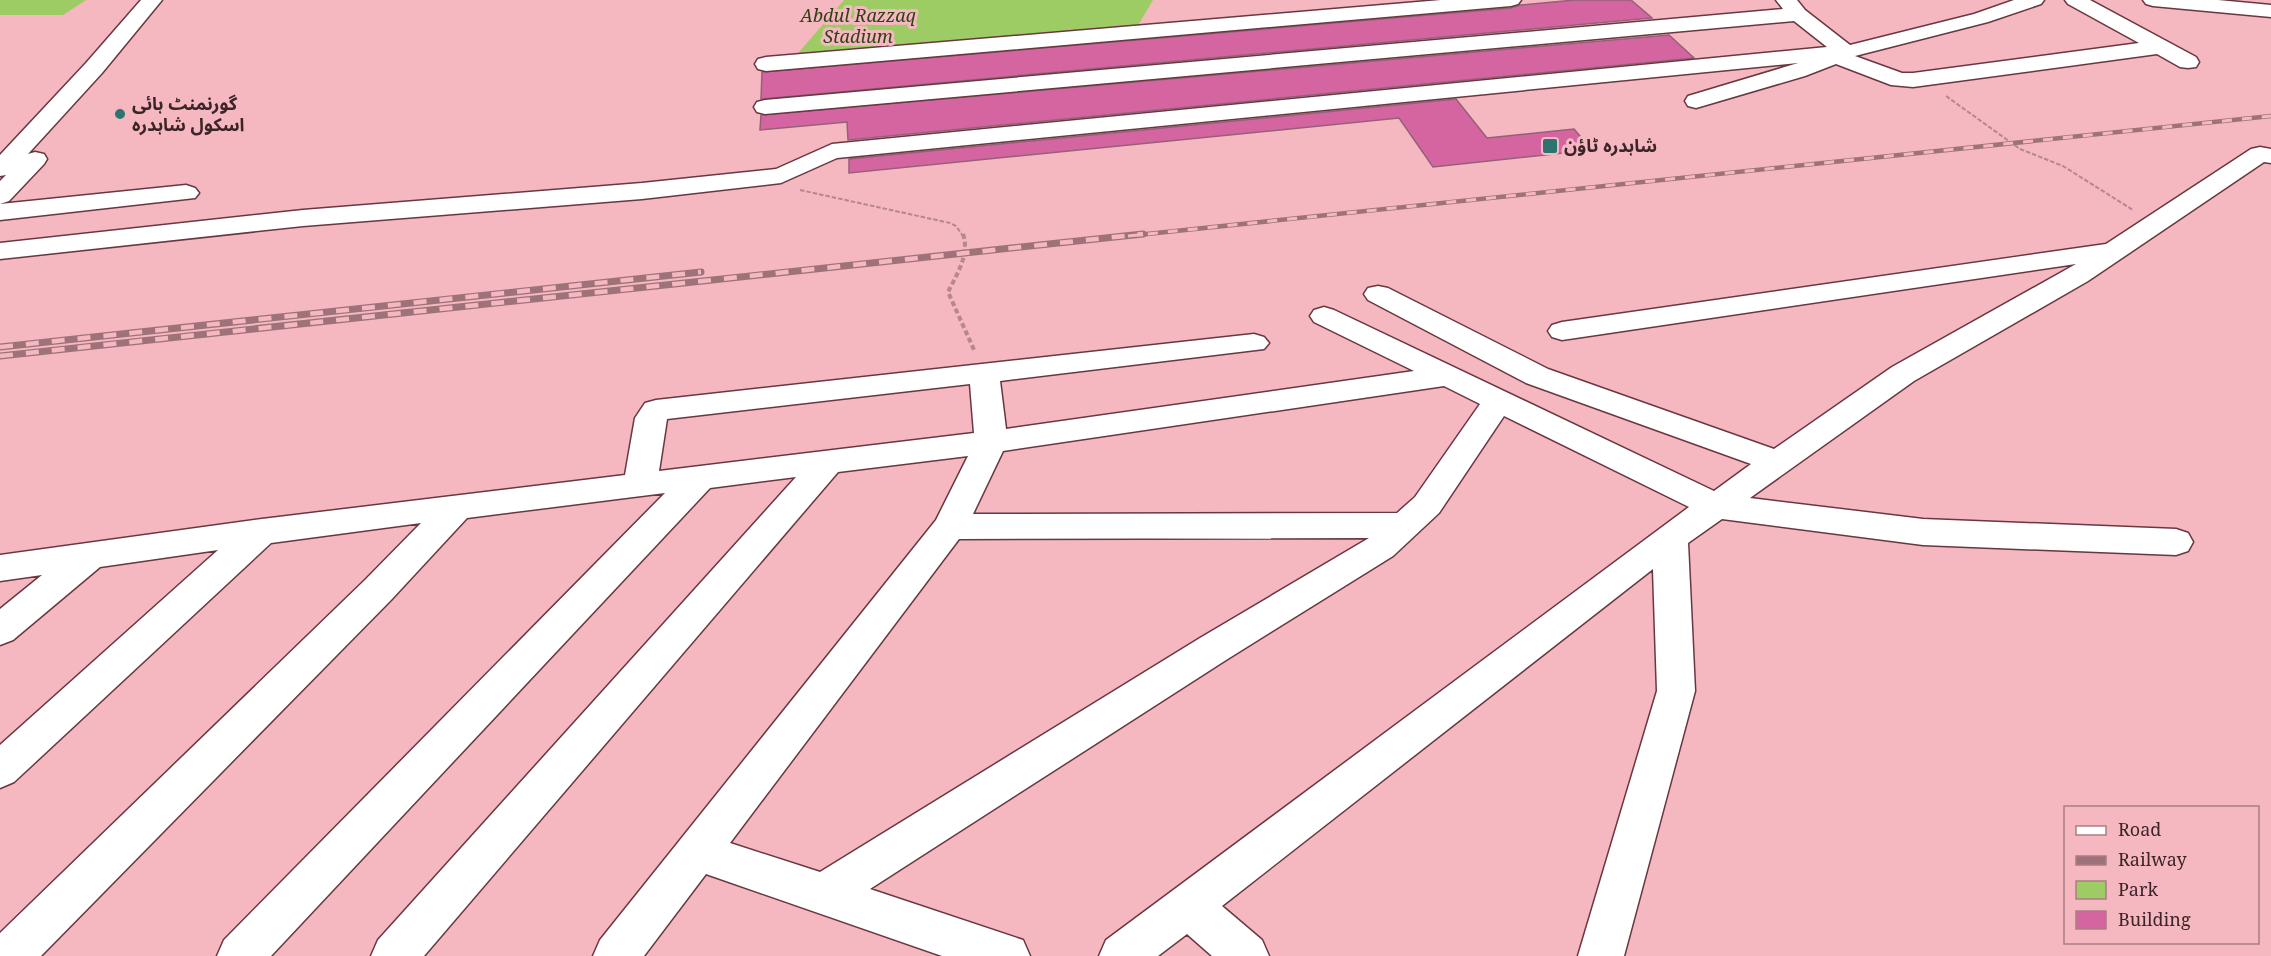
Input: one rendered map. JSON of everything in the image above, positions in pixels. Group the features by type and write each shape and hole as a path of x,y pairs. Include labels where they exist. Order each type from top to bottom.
{"street":[{"path":"0,169 89,73 152,0"},
{"path":"766,64 1511,0"},
{"path":"1696,101 1797,71 1838,54 1981,18 2034,0"},
{"path":"2075,0 2188,62"},
{"path":"2153,0 2271,11"},
{"path":"0,251 303,218 642,191 781,176 832,151 1114,122 1438,69 1674,25 1792,7 1838,54"},
{"path":"1657,8 1700,51"},
{"path":"1394,10 1438,69"},
{"path":"1086,36 1114,122"},
{"path":"765,107 1099,76 1438,69 1700,51 1838,54 1899,80 2160,47"},
{"path":"0,141 60,80 106,68 113,72 0,196"},
{"path":"1122,956 1670,538 1903,374 2078,276 2260,154 2271,156"},
{"path":"0,212 186,194"},
{"path":"1562,331 2116,250"},
{"path":"1378,294 1537,376 1778,462"},
{"path":"1324,316 1716,506 1923,532 2176,542"},
{"path":"640,484 651,418 656,410 1254,343"},
{"path":"616,956 950,527 991,442 984,374"},
{"path":"0,568 458,506 991,442 1448,376"},
{"path":"824,894 1203,655 1381,547 1427,505 1498,400"},
{"path":"394,956 830,460"},
{"path":"240,956 702,476"},
{"path":"9,956 378,590 458,506"},
{"path":"950,527 1404,525"},
{"path":"0,770 262,531"},
{"path":"1601,956 1676,691 1670,538"},
{"path":"0,630 90,555"},
{"path":"698,852 1007,956"},
{"path":"1188,906 1246,956"}],"path":[{"path":"1920,79 1979,117 1991,130 2020,149 2063,166 2155,224"},
{"path":"781,176 789,187 956,226 964,238 965,253 948,292 984,374"}],"green space":[{"path":"0,0 86,0 63,15 0,15"},
{"name":"Abdul Razzaq Stadium","path":"844,0 1153,0 1136,29 793,59"}],"building":[{"path":"1575,0 1631,0 1652,18 761,99 762,72 1511,8 1520,5"},
{"path":"1669,35 1694,58 848,140 847,122 760,130 761,115"},
{"path":"1456,99 1487,138 1574,129 1592,150 1433,167 1399,118 849,173 849,159"}],"railway":[{"path":"1128,236 2271,116"},
{"path":"0,356 1143,234"},
{"path":"0,347 701,272"}],"place":[{"name":"گورنمنٹ ہائی اسکول شاہدرہ","path":"120,114"},
{"name":"شاہدرہ ٹاؤن","path":"1550,146"}]}
